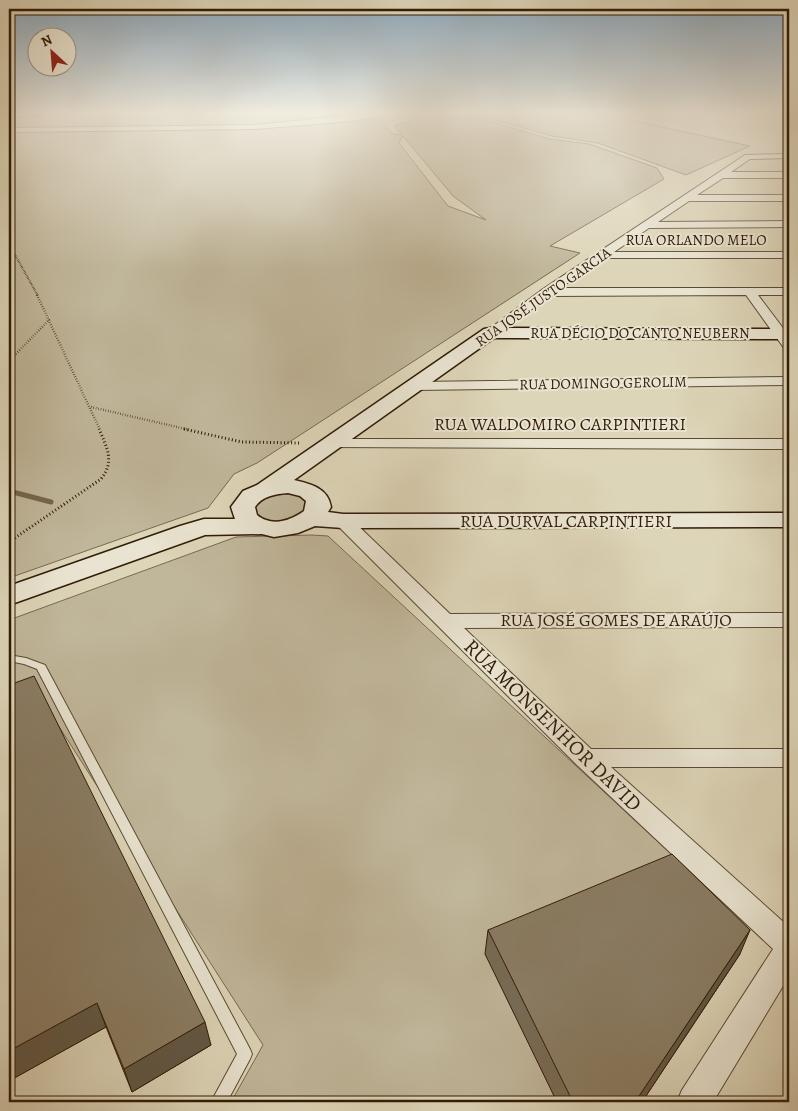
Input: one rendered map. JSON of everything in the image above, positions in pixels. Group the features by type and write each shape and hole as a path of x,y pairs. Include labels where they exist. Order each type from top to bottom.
{"street":[{"name":"RUA JOSÉ JUSTO GARCIA","path":"204,527 244,505 248,499 266,489 548,292 737,164"},
{"path":"720,175 789,175"},
{"path":"687,198 789,198"},
{"path":"648,225 789,224"},
{"name":"RUA ORLANDO MELO","path":"604,255 789,255"},
{"path":"548,292 789,291"},
{"path":"750,292 786,338"},
{"name":"RUA DÉCIO DO CANTO NEUBERN","path":"490,333 786,338"},
{"name":"RUA DOMINGO GEROLIM","path":"416,386 789,381"},
{"name":"RUA WALDOMIRO CARPINTIERI","path":"331,444 789,444"},
{"path":"301,488 304,461"},
{"path":"9,596 204,527 283,529 294,527 313,518 318,511 319,504 317,498 301,488 277,487 266,489"},
{"path":"244,505 243,512 246,519 261,527"},
{"path":"313,518 343,521"},
{"name":"RUA DURVAL CARPINTIERI","path":"343,521 789,520"},
{"name":"RUA MONSENHOR DAVID","path":"343,521 585,758 789,945"},
{"name":"RUA JOSÉ GOMES DE ARAÚJO","path":"444,621 789,620"},
{"path":"585,758 789,758"},
{"path":"694,1102 789,950"}],"lane":[{"path":"9,658 26,661 41,667 245,1054 219,1102"}],"path":[{"path":"9,244 50,319 110,455 108,470 98,483 9,542"},
{"path":"9,360 50,319"},
{"path":"90,407 242,442 331,444"}],"shaded area":[{"path":"9,164 415,164 448,206 486,220 453,196 426,164 645,164 657,168 664,179 550,246 580,253 257,463 234,474 208,508 9,578"},
{"path":"655,164 711,164 686,175"},
{"path":"280,491 302,494 312,506 280,526 257,522 248,510 258,497"},
{"path":"328,536 683,865 486,954 557,1102 231,1102 263,1045 42,700 9,713 9,620 236,537"}],"building":[{"path":"34,676 205,1022 124,1069 97,1003 9,1051 9,685"},
{"path":"672,854 750,930 635,1102 573,1102 488,930"}],"waterway":[{"path":"9,491 51,502"}]}
